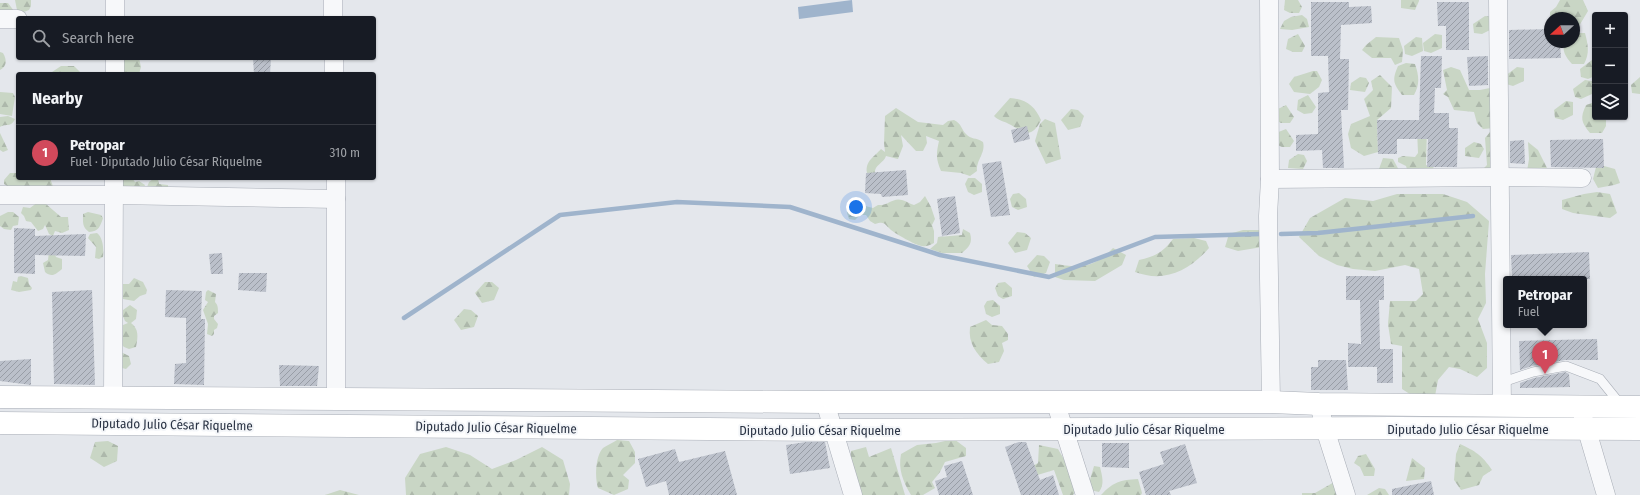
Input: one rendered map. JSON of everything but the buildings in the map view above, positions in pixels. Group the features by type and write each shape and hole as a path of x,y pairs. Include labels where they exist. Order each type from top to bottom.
{"street":[{"path":"115,0 115,16"},
{"path":"333,0 333,16"},
{"path":"1269,0 1270,179 1268,216 1271,402"},
{"path":"1498,0 1503,382 1502,406"},
{"path":"0,20 16,20"},
{"path":"115,60 115,72"},
{"path":"334,60 334,72"},
{"path":"1270,179 1500,177 1582,178"},
{"path":"336,180 336,400"},
{"path":"0,195 114,186 336,199"},
{"path":"113,398 114,186"},
{"name":"Diputado Julio César Riquelme","path":"0,397 825,402 1271,402 1319,404 1632,407"},
{"path":"1055,401 1086,495"},
{"path":"825,402 853,495"},
{"path":"1319,404 1346,495"},
{"path":"1395,428 1396,405"},
{"path":"1581,407 1586,429 1606,495"},
{"name":"Diputado Julio César Riquelme","path":"0,423 834,430 1325,428 1640,429"}],"lane":[{"path":"1503,382 1533,372 1566,366 1600,379 1632,407"}],"green space":[{"path":"15,0 31,0 29,10 24,12 17,10"},
{"path":"1285,0 1298,0 1302,7 1299,13 1290,13 1284,10"},
{"path":"1401,0 1419,1 1415,10 1401,8"},
{"path":"1560,0 1583,0 1588,11 1580,24 1580,12 1550,12 1556,7"},
{"path":"0,3 8,3 14,11 0,22"},
{"path":"1302,15 1307,19 1309,27 1292,30 1280,29 1284,21 1291,17"},
{"path":"1485,16 1492,17 1492,29 1482,34 1474,33 1473,24"},
{"path":"1580,33 1585,33 1588,49 1584,64 1572,64 1564,51 1564,48 1580,48"},
{"path":"1298,34 1305,46 1302,52 1293,52 1286,49 1288,39"},
{"path":"1435,34 1442,35 1442,48 1431,53 1424,51 1423,43"},
{"path":"1376,37 1399,38 1403,50 1402,62 1395,65 1391,58 1372,58 1362,50"},
{"path":"1416,37 1422,38 1423,51 1412,56 1405,54 1404,46"},
{"path":"0,52 3,53 6,60 4,67 0,70"},
{"path":"120,60 139,60 141,67 140,72 121,71"},
{"path":"1592,60 1592,77 1588,79 1581,77 1580,69"},
{"path":"1406,63 1415,64 1417,72 1418,84 1414,95 1402,95 1394,81 1398,66"},
{"path":"61,66 74,66 80,72 52,72"},
{"path":"1451,67 1460,70 1469,90 1490,88 1495,128 1483,129 1477,123 1474,112 1454,110 1448,97 1443,94 1447,90 1443,70"},
{"path":"1517,67 1524,68 1524,81 1513,86 1506,84 1505,76"},
{"path":"1317,71 1322,80 1319,87 1310,94 1294,92 1289,84 1294,77"},
{"path":"1380,75 1392,87 1391,108 1377,120 1378,152 1364,156 1351,148 1348,134 1351,124 1370,116 1364,99 1373,90 1371,81"},
{"path":"1360,77 1366,78 1369,83 1365,92 1350,90 1351,83"},
{"path":"1640,77 1640,94 1632,93 1631,85"},
{"path":"1585,80 1592,81 1592,94 1581,99 1575,97 1573,89"},
{"path":"0,92 13,93 15,97 12,116 0,114"},
{"path":"1308,95 1316,107 1312,113 1304,114 1297,110 1298,100"},
{"path":"1010,98 1021,100 1029,104 1039,115 1041,120 1034,130 1028,133 1024,132 994,116"},
{"path":"1566,101 1573,102 1573,115 1563,120 1555,118 1554,110"},
{"path":"1592,103 1592,120 1606,120 1606,126 1602,133 1590,133 1583,123 1582,117 1586,105"},
{"path":"1286,105 1294,117 1290,123 1281,123 1275,120 1276,110"},
{"path":"896,108 918,122 943,125 948,121 954,120 959,123 968,136 983,142 984,146 977,171 970,176 961,173 941,171 937,156 939,141 926,136 927,143 923,151 916,151 901,135 903,146 898,159 886,156 876,168 875,173 867,173 867,165 869,162 881,149 885,152 885,116"},
{"path":"1071,109 1078,110 1084,116 1080,127 1068,130 1061,120"},
{"path":"8,116 15,119 12,123 0,127 0,117"},
{"path":"1045,119 1055,123 1061,159 1046,164 1035,141 1040,124"},
{"path":"1286,129 1294,141 1290,147 1282,147 1275,144 1276,133"},
{"path":"1427,129 1426,165 1433,167 1437,172 1409,176 1406,166 1398,162 1398,158 1403,156 1415,157 1418,153 1417,130"},
{"path":"1490,132 1505,172 1481,171 1487,165 1485,138"},
{"path":"0,133 8,150 3,152 0,150"},
{"path":"1474,142 1481,144 1484,149 1479,158 1465,156 1465,148"},
{"path":"1528,142 1538,150 1549,172 1527,171 1529,159"},
{"path":"1298,154 1304,155 1307,161 1303,169 1288,168 1289,160"},
{"path":"1383,158 1393,159 1402,176 1379,169"},
{"path":"1604,166 1615,169 1620,183 1598,188 1593,179 1596,167"},
{"path":"10,173 16,173 16,180 51,180 54,189 9,187 4,184 4,180"},
{"path":"968,178 975,178 982,184 982,192 974,195 968,192 965,184"},
{"path":"120,180 134,180 135,182 139,181 145,185 143,191 121,190"},
{"path":"152,180 158,180 159,184 168,185 168,189 147,187"},
{"path":"1597,192 1610,194 1617,213 1610,218 1573,213 1562,209 1562,200"},
{"path":"1019,193 1026,199 1027,207 1018,210 1012,207 1010,199 1013,194"},
{"path":"1397,194 1443,194 1467,202 1489,221 1485,274 1486,303 1478,319 1487,343 1487,368 1477,377 1460,369 1449,367 1438,380 1435,396 1419,400 1402,389 1402,346 1391,344 1388,324 1390,301 1416,301 1423,294 1419,269 1405,265 1375,271 1353,269 1337,265 1319,256 1299,237 1310,218 1345,198 1373,201"},
{"path":"925,196 935,219 932,225 934,231 934,243 926,246 919,245 906,239 893,232 884,224 875,224 870,221 866,215 860,215 855,220 849,219 847,213 848,206 854,203 873,208 899,199 914,205 920,202"},
{"path":"38,202 46,204 61,217 68,217 69,230 62,233 55,231 53,236 49,234 45,225 43,229 38,231 31,222 26,221 21,213 23,207 30,208"},
{"path":"8,212 13,212 19,217 18,225 13,226 11,230 4,229 0,226 0,216"},
{"path":"88,212 101,215 103,218 99,228 95,231 89,232 84,226 83,214"},
{"path":"963,229 970,233 971,242 962,253 942,253 930,249 937,243 938,237 962,235"},
{"path":"1243,230 1268,230 1262,247 1238,251 1225,247 1229,234"},
{"path":"1017,232 1025,233 1031,238 1027,250 1015,253 1008,243"},
{"path":"97,233 101,237 103,247 103,257 99,259 95,258 96,247 88,238 90,234"},
{"path":"1194,238 1206,241 1209,248 1184,269 1175,273 1156,276 1135,272 1139,260 1158,253 1173,239"},
{"path":"1113,248 1126,255 1122,265 1095,281 1064,280 1055,277 1055,264 1072,266 1087,265 1100,260"},
{"path":"54,250 56,257 62,259 62,269 56,274 50,275 45,272 43,263 48,260 49,252"},
{"path":"1037,255 1044,256 1050,262 1046,273 1034,277 1027,266"},
{"path":"21,276 28,278 29,284 32,288 31,290 19,292 11,290 13,281 17,282 18,277"},
{"path":"134,278 143,282 147,290 146,294 140,296 134,301 118,297 122,284 129,284"},
{"path":"485,282 492,282 499,288 494,300 482,303 475,293"},
{"path":"1005,282 1012,288 1012,296 1003,299 998,296 995,288 998,283"},
{"path":"208,290 216,294 215,302 218,308 218,313 214,316 214,319 218,324 212,336 207,334 208,324 203,310 208,302 205,300 206,292"},
{"path":"993,300 1000,306 1000,314 992,317 986,314 984,306 987,301"},
{"path":"130,305 137,310 136,319 131,323 137,331 137,337 136,347 129,349 124,347 116,339 118,327 128,323 125,321 122,314 123,310"},
{"path":"464,309 471,310 478,316 474,327 461,330 454,320"},
{"path":"986,320 992,325 1002,326 1008,334 1008,340 1002,343 1004,351 999,362 988,364 974,348 970,338 970,327"},
{"path":"119,351 129,356 131,364 126,369 122,368"},
{"path":"954,439 966,448 966,456 945,462 940,472 932,482 935,488 923,495 911,495 902,475 900,465 901,454 917,445"},
{"path":"617,440 629,441 635,452 635,463 623,475 629,480 628,489 614,495 598,488 596,467 598,456 603,448"},
{"path":"108,441 118,446 117,461 104,467 90,458 95,442"},
{"path":"1460,444 1478,454 1492,470 1483,476 1479,485 1461,490 1454,480 1456,454"},
{"path":"1039,445 1058,449 1072,473 1075,492 1073,495 1063,495 1054,470 1021,480 1019,474 1038,463"},
{"path":"446,447 470,455 492,469 516,460 542,447 563,460 570,484 569,495 406,495 405,478 420,454"},
{"path":"866,447 869,457 891,448 905,495 860,495 850,464 851,451"},
{"path":"1366,454 1375,469 1374,476 1364,476 1360,467 1354,463 1358,456"},
{"path":"1412,458 1425,468 1424,479 1406,481"},
{"path":"1094,466 1100,467 1102,477 1102,486 1099,492 1090,490 1089,483"},
{"path":"1138,479 1142,493 1141,495 1101,495 1117,482"},
{"path":"1336,481 1346,495 1302,495 1302,493 1315,493"},
{"path":"1379,488 1385,489 1389,495 1367,495"},
{"path":"340,490 359,495 325,495"}],"water":[{"path":"852,0 853,12 799,19 798,7"}],"waterway":[{"path":"404,318 560,215 677,202 790,207 940,255 1049,277 1155,237 1261,234"},
{"path":"1281,234 1318,233 1473,216"}],"place":[{"name":"Petropar","path":"1545,374"}]}
